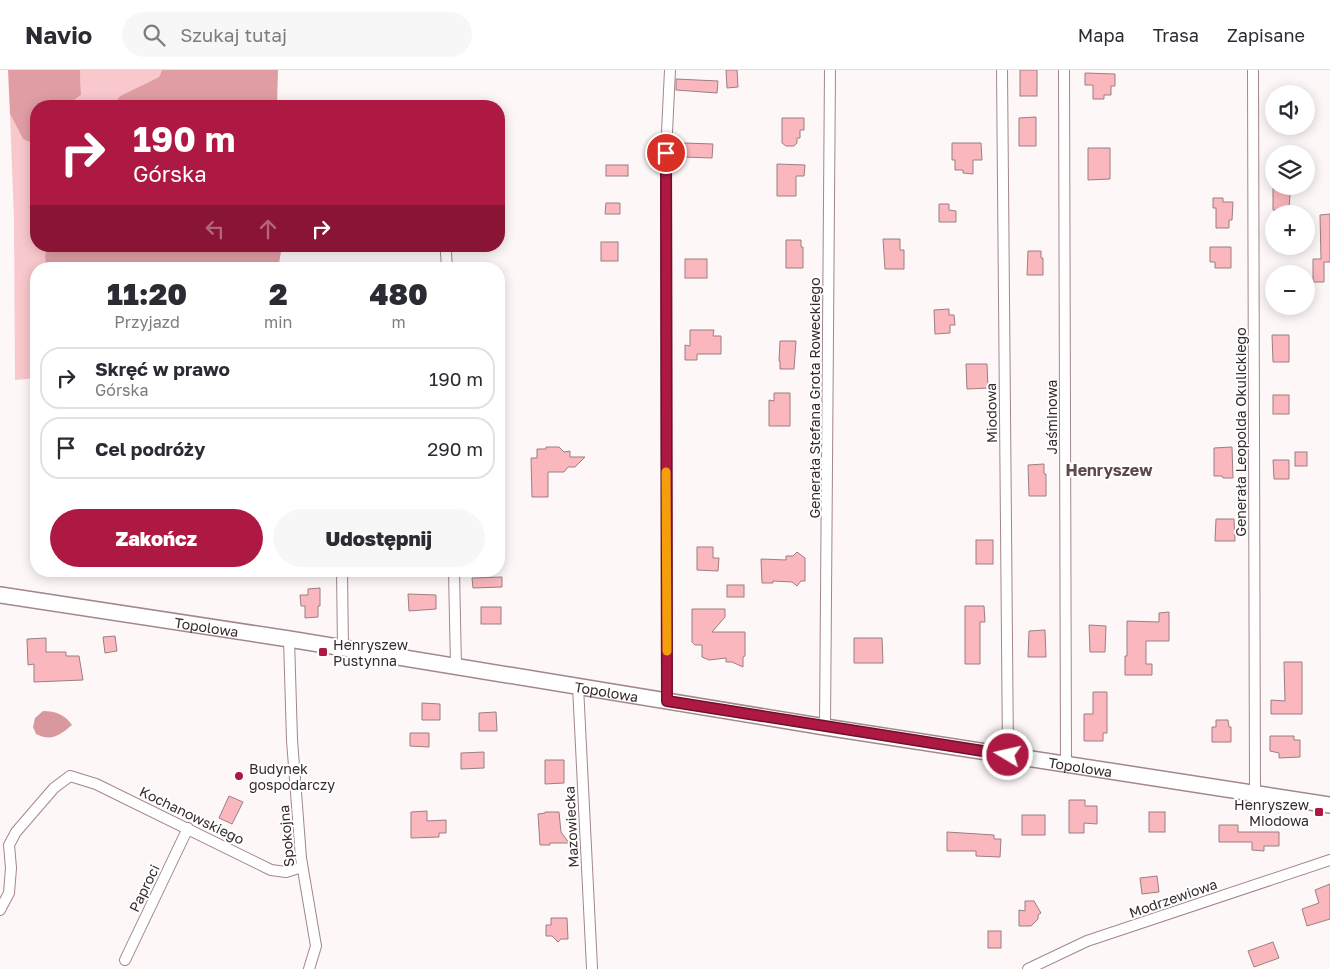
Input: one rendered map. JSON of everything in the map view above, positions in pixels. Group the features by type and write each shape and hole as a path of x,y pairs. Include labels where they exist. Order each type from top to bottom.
{"street":[{"path":"667,701 666,153 670,70"},
{"name":"Generała Stefana Grota Roweckiego","path":"825,726 830,70"},
{"name":"Miodowa","path":"1002,70 1008,755"},
{"name":"Jaśminowa","path":"1064,70 1066,764"},
{"name":"Generała Leopolda Okulickiego","path":"1253,70 1255,793"},
{"path":"446,252 446,262"},
{"path":"342,577 343,648"},
{"path":"454,577 456,667"},
{"name":"Topolowa","path":"0,595 289,639 667,701 1330,805"},
{"name":"Spokojna","path":"289,639 292,740 302,867 316,946 309,969"},
{"name":"Mazowiecka","path":"578,686 592,968"},
{"name":"Kochanowskiego","path":"0,910 9,893 10,845 16,832 54,788 70,776 96,784 271,870 286,872 302,867"},
{"name":"Paproci","path":"125,960 188,828"},
{"name":"Modrzewiowa","path":"1028,969 1087,942 1330,860"}],"shaded area":[{"path":"8,70 80,70 81,95 74,100 30,100 30,142 23,139 10,114"},
{"path":"80,70 162,70 159,77 120,96 117,100 74,100 81,95"},
{"path":"162,70 278,70 277,100 117,100 120,96 159,77"},
{"path":"10,114 23,139 30,142 30,252 47,252 46,262 30,262 30,379 15,380 14,219"},
{"path":"47,252 281,252 279,262 46,262"},
{"path":"43,711 60,714 72,725 56,736 47,737 36,734 33,727 35,718"}],"building":[{"path":"726,70 737,70 738,87 727,88"},
{"path":"1020,70 1037,70 1037,96 1020,96"},
{"path":"1085,73 1115,74 1115,86 1111,86 1111,95 1104,95 1104,99 1093,99 1093,85 1085,85"},
{"path":"676,79 718,81 717,93 676,90"},
{"path":"1036,117 1036,146 1019,146 1019,118"},
{"path":"782,118 804,118 804,130 800,130 800,138 797,138 797,143 794,146 786,146 782,143"},
{"path":"684,143 713,144 712,158 683,157"},
{"path":"952,143 981,143 982,160 973,160 973,174 963,173 963,170 955,170 955,160 952,160"},
{"path":"1088,148 1110,148 1110,179 1088,180"},
{"path":"777,164 805,165 804,176 796,176 796,196 777,196"},
{"path":"606,165 628,165 628,176 606,176"},
{"path":"1273,195 1290,195 1289,205 1273,205"},
{"path":"1213,198 1223,198 1223,202 1233,202 1232,220 1229,220 1229,228 1216,228 1216,208 1213,208"},
{"path":"606,203 620,203 620,214 605,214"},
{"path":"939,204 949,204 949,210 956,211 956,222 939,222"},
{"path":"1330,214 1330,262 1324,262 1324,282 1315,282 1313,259 1321,259 1320,215"},
{"path":"883,239 900,239 900,250 904,250 904,269 885,269"},
{"path":"786,240 801,240 803,268 786,268"},
{"path":"601,242 618,242 618,261 601,261"},
{"path":"1210,247 1231,247 1231,268 1215,268 1215,262 1210,262"},
{"path":"1028,251 1041,251 1043,275 1027,275"},
{"path":"685,259 707,259 707,278 685,278"},
{"path":"949,309 949,315 954,315 955,325 950,325 950,333 935,334 934,310"},
{"path":"690,330 714,330 713,336 721,336 721,354 697,354 697,360 685,360 685,345 690,346"},
{"path":"1272,335 1289,335 1289,362 1273,362"},
{"path":"780,341 796,341 794,369 780,369"},
{"path":"966,364 987,364 988,388 967,389"},
{"path":"774,393 790,393 790,426 769,426 769,400 774,401"},
{"path":"1273,395 1289,395 1289,414 1273,414"},
{"path":"546,447 559,447 564,452 570,451 570,457 585,457 575,467 568,467 564,472 548,472 548,497 532,497 531,458 537,458 537,449 546,449"},
{"path":"1232,447 1233,478 1214,476 1214,448"},
{"path":"1295,452 1307,452 1307,466 1295,466"},
{"path":"1273,460 1289,460 1289,479 1274,479"},
{"path":"1044,464 1046,496 1029,496 1028,465"},
{"path":"1216,519 1234,519 1235,541 1215,541"},
{"path":"976,540 993,540 993,564 976,564"},
{"path":"697,547 713,547 713,558 719,558 718,571 697,570"},
{"path":"797,552 805,558 805,581 801,581 797,586 792,582 773,581 773,583 762,583 761,559 786,560 786,556 793,556"},
{"path":"502,577 502,587 473,588 472,578"},
{"path":"727,585 744,585 744,597 727,597"},
{"path":"320,588 318,617 305,618 305,606 301,606 300,595 308,595 308,589"},
{"path":"408,594 436,595 436,609 409,611"},
{"path":"965,606 984,606 985,622 980,622 980,664 965,664"},
{"path":"481,607 501,607 501,624 481,624"},
{"path":"692,609 725,609 725,617 712,632 745,632 743,667 732,662 726,662 726,658 709,660 702,657 702,645 695,645 692,642"},
{"path":"1169,612 1169,641 1146,641 1146,664 1152,664 1152,675 1125,675 1127,621 1159,622 1159,613"},
{"path":"1089,625 1106,626 1105,652 1090,652"},
{"path":"1045,630 1046,657 1028,657 1029,631"},
{"path":"115,636 117,651 105,653 103,637"},
{"path":"46,638 46,652 66,652 66,656 79,656 83,680 34,682 34,664 28,665 27,639"},
{"path":"854,638 882,638 883,663 854,663"},
{"path":"1284,662 1302,662 1302,714 1271,714 1271,700 1285,701"},
{"path":"1093,692 1107,692 1107,733 1103,733 1103,741 1084,741 1084,714 1093,714"},
{"path":"422,703 440,704 440,720 422,720"},
{"path":"496,712 497,731 479,731 479,713"},
{"path":"1216,720 1228,720 1229,727 1231,727 1231,742 1212,742 1212,727 1216,727"},
{"path":"410,733 429,733 429,747 410,746"},
{"path":"1270,736 1294,736 1294,740 1300,740 1300,757 1279,758 1279,753 1270,751"},
{"path":"484,752 484,768 461,769 461,753"},
{"path":"545,760 564,760 564,783 545,784"},
{"path":"229,796 243,802 232,824 219,818"},
{"path":"1069,800 1085,800 1085,806 1097,806 1097,824 1084,823 1084,833 1069,833"},
{"path":"427,811 427,821 446,820 446,833 439,833 439,837 411,838 411,812"},
{"path":"559,812 561,832 569,843 540,845 538,814"},
{"path":"1149,812 1165,812 1165,832 1149,832"},
{"path":"1022,815 1045,815 1045,835 1022,835"},
{"path":"1219,825 1238,825 1238,832 1279,832 1279,846 1264,846 1264,851 1252,850 1252,842 1219,842"},
{"path":"947,832 994,835 994,839 1001,839 1000,857 976,856 976,851 947,851"},
{"path":"1157,876 1159,892 1142,894 1140,878"},
{"path":"1330,884 1330,919 1307,926 1302,909 1319,903 1315,890"},
{"path":"1025,901 1034,901 1041,913 1031,926 1019,926 1019,910 1025,911"},
{"path":"551,918 567,918 568,939 561,939 558,942 552,936 546,936 546,925 551,925"},
{"path":"988,931 1001,931 1001,948 988,948"},
{"path":"1273,942 1279,958 1254,967 1248,951"}],"slow traffic":[{"path":"666,472 667,651"}],"place":[{"name":"Henryszew Pustynna","path":"323,652"},
{"name":"Budynek gospodarczy","path":"239,776"},
{"name":"Henryszew Miodowa","path":"1319,812"}],"district":[{"name":"Henryszew","path":"1109,470"}],"route":[{"path":"666,153 667,701 1008,755"}]}
